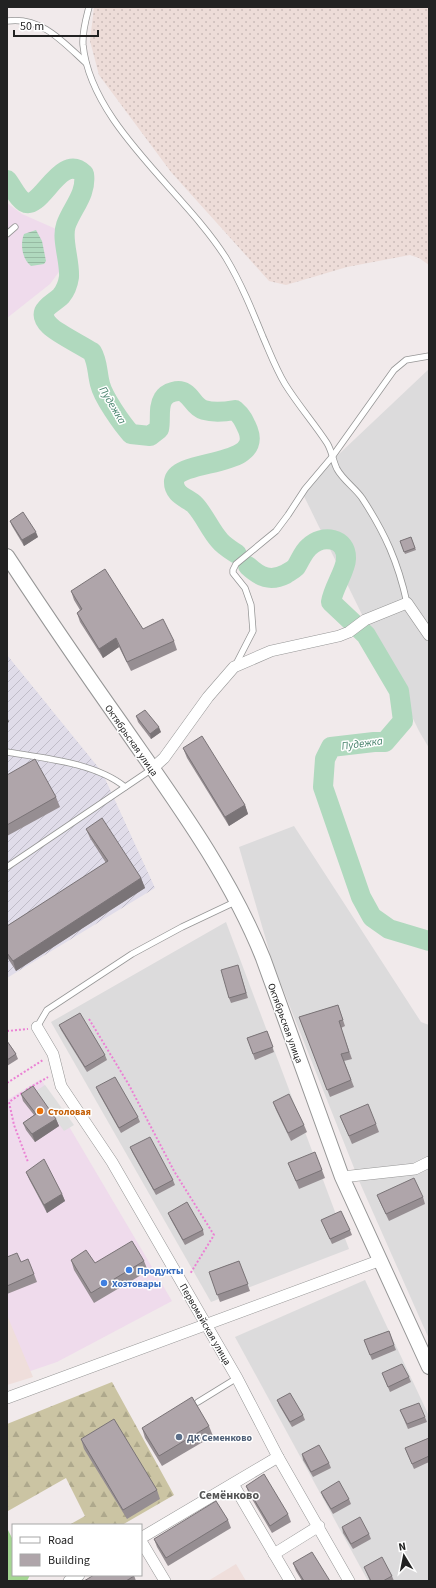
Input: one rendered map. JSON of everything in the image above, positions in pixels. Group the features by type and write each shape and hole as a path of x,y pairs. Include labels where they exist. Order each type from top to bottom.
{"street":[{"name":"Октябрьская улица","path":"7,556 104,700 153,768 237,901 251,928 263,958 342,1177 382,1260 429,1367"},
{"path":"153,768 164,758 208,697 234,667 270,650 328,640 349,632 365,620 407,602 429,635"},
{"name":"Первомайская улица","path":"37,1028 53,1054 61,1086 112,1162 237,1378 278,1457 319,1526 349,1581"},
{"path":"342,1177 415,1169 429,1162"},
{"path":"7,1398 382,1260"},
{"path":"142,1539 278,1457"},
{"path":"233,1484 290,1581"},
{"path":"274,1554 319,1526"},
{"path":"142,1542 165,1581"}],"lane":[{"path":"89,7 84,25 83,43 86,64 97,90 123,133 208,232 226,258 238,280 274,364 285,384 328,445 337,470 361,497 391,547 400,573 407,602"},
{"path":"7,21 26,22 45,28 55,34 86,64"},
{"path":"7,234 15,228"},
{"path":"234,667 253,631 251,605 245,588 233,573 236,564 276,531 305,489 332,457 394,370 406,360 429,356"},
{"path":"7,752 91,769 111,777 125,787"},
{"path":"7,868 153,768"},
{"path":"37,1028 47,1010 132,954 182,927 237,901"},
{"path":"198,1402 237,1378"}],"path":[{"path":"90,1018 130,1085 174,1171 214,1235 183,1285"},
{"path":"7,1031 37,1028"},
{"path":"7,1083 53,1054"},
{"path":"28,1162 14,1125 8,1101 57,1071"}],"shaded area":[{"path":"94,7 429,7 429,265 419,258 410,255 347,267 286,285 269,281 171,172 99,75 90,41"},
{"path":"7,203 22,214 56,229 61,269 50,284 7,318"},
{"path":"36,230 42,241 46,261 44,264 31,266 24,255 22,242 24,234"},
{"path":"429,369 429,748 419,731 301,490"},
{"path":"7,655 102,772 155,888 7,978"},
{"path":"294,826 421,1022 429,1025 429,1339 360,1183 273,964 239,847"},
{"path":"226,922 349,1249 211,1302 51,1022"},
{"path":"41,1079 172,1301 57,1362 7,1379 7,1100"},
{"path":"45,1085 74,1125 64,1131 36,1091"},
{"path":"365,1280 429,1416 429,1581 368,1581 235,1337"},
{"path":"7,1315 33,1377 7,1385"},
{"path":"236,1564 246,1581 208,1581"}],"green space":[{"path":"112,1382 174,1495 124,1524 71,1524 85,1516 66,1478 8,1511 7,1424"},
{"path":"7,1528 12,1538 12,1576 30,1576 27,1581 7,1581"}],"building":[{"path":"23,512 36,532 22,540 10,521"},
{"path":"411,537 415,548 404,552 400,541"},
{"path":"105,569 143,629 163,619 174,641 127,662 116,638 99,649 77,613 82,609 71,591"},
{"path":"145,710 159,727 150,734 136,716"},
{"path":"202,736 245,805 225,817 183,748"},
{"path":"35,759 56,797 7,825 7,775"},
{"path":"102,818 141,878 13,961 7,953 7,926 108,861 86,829"},
{"path":"238,965 246,993 229,998 221,970"},
{"path":"338,1005 343,1020 339,1021 349,1052 341,1054 351,1080 327,1090 299,1017"},
{"path":"80,1013 105,1055 85,1067 59,1025"},
{"path":"267,1031 273,1047 253,1054 247,1038"},
{"path":"7,1041 16,1054 7,1060"},
{"path":"115,1077 138,1117 119,1128 96,1087"},
{"name":"Столовая","path":"33,1086 56,1119 32,1134 23,1123 36,1114 21,1094"},
{"path":"289,1094 304,1125 288,1133 273,1102"},
{"path":"368,1104 376,1124 349,1136 340,1116"},
{"path":"150,1137 173,1180 154,1190 130,1147"},
{"path":"315,1152 322,1170 296,1181 288,1163"},
{"path":"44,1159 62,1194 44,1205 26,1172"},
{"path":"414,1178 423,1197 386,1214 377,1195"},
{"path":"187,1202 203,1230 183,1240 168,1213"},
{"path":"341,1211 350,1230 330,1239 321,1220"},
{"path":"132,1241 144,1261 91,1293 71,1260 86,1250 95,1263"},
{"path":"17,1253 21,1262 28,1259 34,1274 7,1286 7,1257"},
{"path":"239,1261 248,1284 217,1295 209,1272"},
{"path":"389,1331 394,1345 370,1355 364,1340"},
{"path":"402,1364 409,1377 388,1387 382,1373"},
{"path":"290,1393 303,1415 290,1422 277,1400"},
{"name":"ДК Семенково","path":"192,1397 209,1426 159,1456 142,1428"},
{"path":"419,1403 425,1417 407,1424 400,1410"},
{"path":"114,1419 157,1490 123,1510 81,1439"},
{"path":"429,1438 429,1456 412,1464 405,1448"},
{"path":"319,1445 329,1463 311,1472 302,1454"},
{"path":"264,1474 288,1514 270,1526 246,1486"},
{"path":"339,1481 349,1499 331,1509 321,1492"},
{"path":"216,1501 228,1520 166,1558 154,1539"},
{"path":"360,1517 369,1534 351,1544 342,1527"},
{"path":"312,1552 330,1581 304,1581 293,1563"},
{"path":"382,1557 392,1576 383,1581 371,1581 364,1567"},
{"path":"92,1576 134,1576 126,1581 84,1581"}],"waterway":[{"name":"Пудежка","path":"7,180 21,200 30,203 37,199 59,175 67,170 75,169 84,174 83,188 66,225 64,237 69,270 67,285 61,296 46,308 44,316 53,329 92,352 100,384 105,396 131,434 150,436 159,429 161,402 167,395 176,391 185,393 201,409 215,412 235,410 243,419 248,430 249,442 243,451 218,462 189,469 179,474 174,481 174,486 178,493 195,505 220,541 237,554"},
{"name":"Пудежка","path":"248,566 261,575 275,578 286,574 295,568 307,549 320,540 327,539 338,542 345,552 346,559 342,574 334,591 331,602 366,635 399,691 403,721 385,742 331,747 325,759 323,787 361,897 372,917 389,929 429,941"}],"place":[{"name":"Столовая","path":"40,1111"},
{"name":"Продукты","path":"129,1270"},
{"name":"Хозтовары","path":"104,1283"},
{"name":"ДК Семенково","path":"179,1437"}],"district":[{"name":"Семёнково","path":"229,1495"}]}
